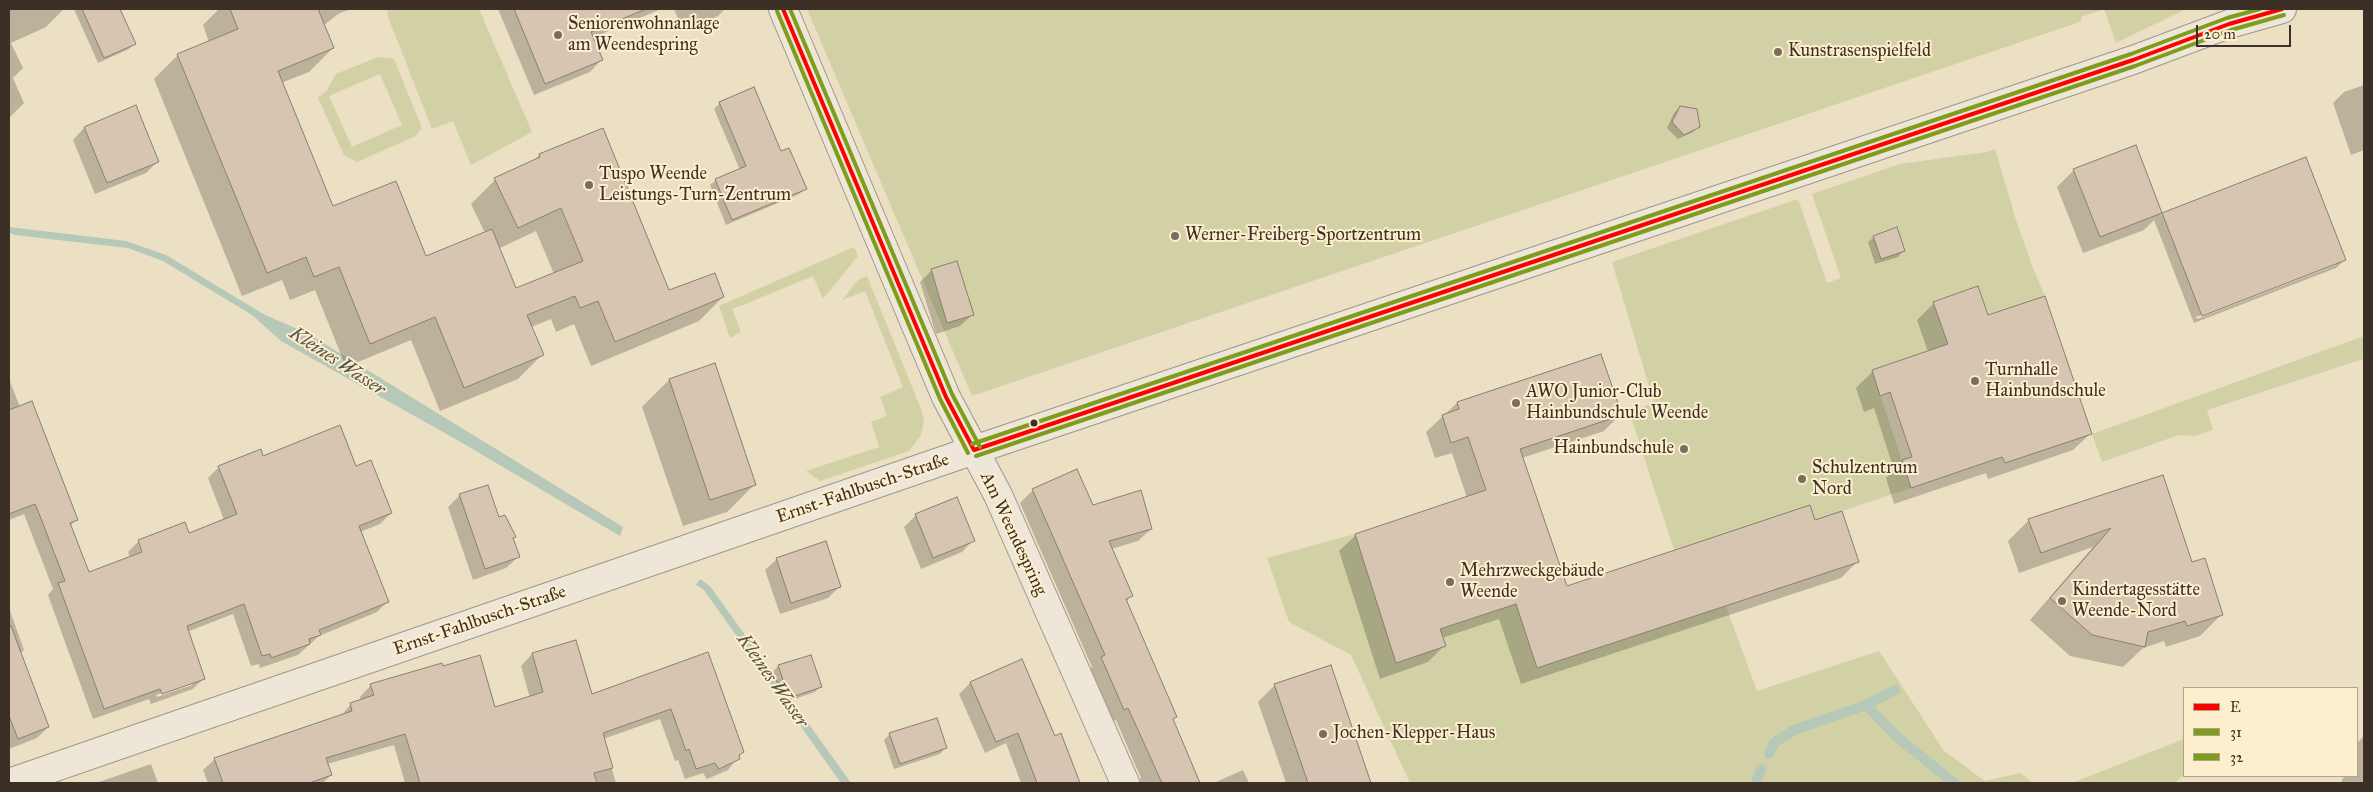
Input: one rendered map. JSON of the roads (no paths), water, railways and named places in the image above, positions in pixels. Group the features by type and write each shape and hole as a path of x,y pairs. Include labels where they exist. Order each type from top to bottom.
{"street":[{"name":"Am Weendespring","path":"783,9 946,397 998,495 1125,783"},
{"name":"Ernst-Fahlbusch-Straße","path":"9,783 974,450 2133,60 2237,16 2282,9"}],"water":[{"name":"Kleines Wasser","path":"9,227 126,241 166,255 265,315 307,333 623,527 620,536 459,441 281,341 252,315 163,261 128,248 15,235 9,233"},
{"name":"Kleines Wasser","path":"700,579 710,586 851,783 841,783 704,590 696,585"}],"waterway":[{"path":"1769,754 1774,743 1794,730 1866,705 1895,690"},
{"path":"1866,705 1896,736 1954,783"},
{"path":"1756,783 1761,769"}],"place":[{"name":"Seniorenwohnanlage am Weendespring","path":"558,35"},
{"name":"Kunstrasenspielfeld","path":"1778,52"},
{"name":"Tuspo Weende Leistungs-Turn-Zentrum","path":"589,185"},
{"name":"Werner-Freiberg-Sportzentrum","path":"1175,236"},
{"name":"Turnhalle Hainbundschule","path":"1975,381"},
{"name":"AWO Junior-Club Hainbundschule Weende","path":"1516,403"},
{"name":"Hainbundschule","path":"1684,449"},
{"name":"Schulzentrum Nord","path":"1802,479"},
{"name":"Mehrzweckgebäude Weende","path":"1450,582"},
{"name":"Kindertagesstätte Weende-Nord","path":"2062,601"},
{"name":"Jochen-Klepper-Haus","path":"1323,734"}]}
